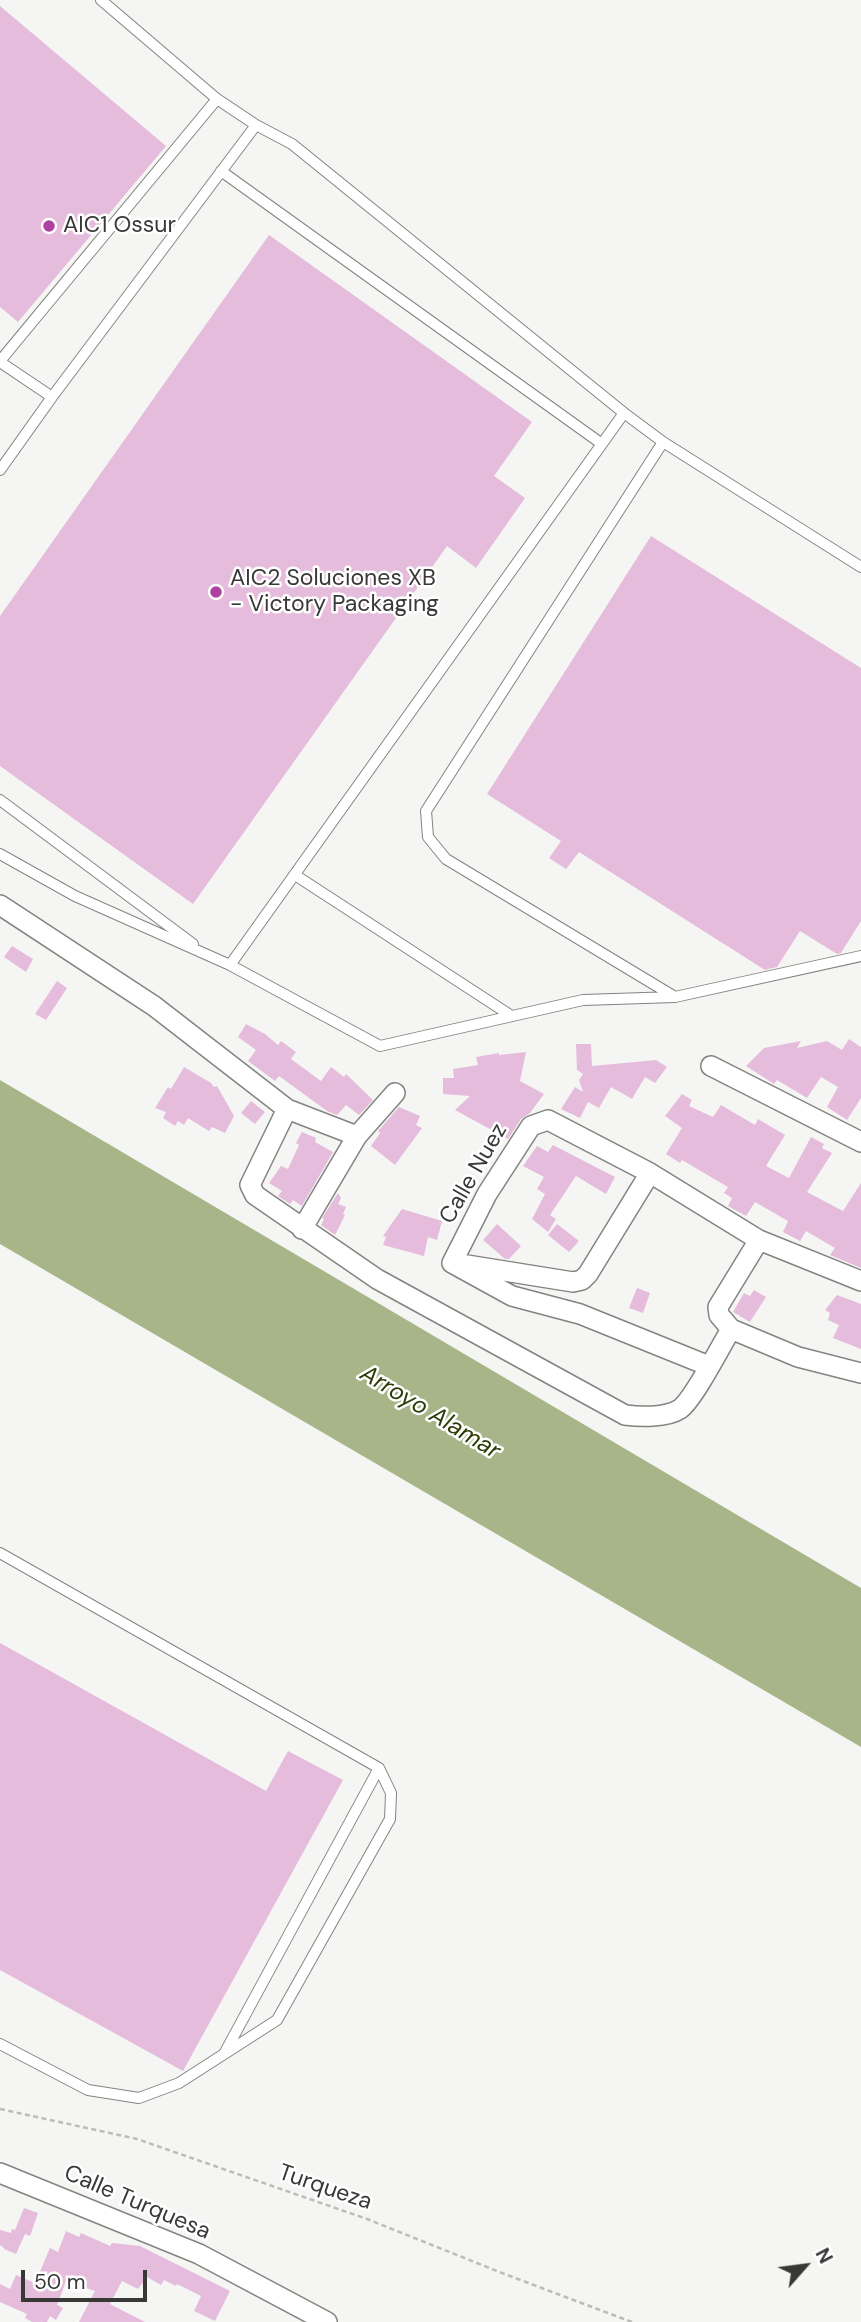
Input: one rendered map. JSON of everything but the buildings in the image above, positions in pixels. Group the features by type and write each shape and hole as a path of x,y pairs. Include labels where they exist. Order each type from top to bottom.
{"street":[{"path":"0,905 154,1006 287,1109 358,1136"},
{"path":"711,1066 861,1142"},
{"path":"302,1229 358,1136 395,1093"},
{"path":"287,1109 250,1185 255,1195 377,1279 625,1415 650,1418 679,1410 709,1366 725,1322"},
{"name":"Calle Nuez","path":"452,1263 487,1194 531,1126 548,1121 650,1172"},
{"path":"452,1263 573,1282 582,1280 650,1172 759,1240 861,1280"},
{"path":"759,1240 718,1307 725,1322 798,1357 861,1373"},
{"path":"452,1263 512,1296 580,1314 709,1366"},
{"name":"Calle Turquesa","path":"0,2174 199,2254 327,2322"}],"lane":[{"path":"101,0 217,99 256,125 292,144 624,413 663,442 861,567"},
{"path":"52,397 0,361 217,99"},
{"path":"0,470 256,125"},
{"path":"221,171 602,444"},
{"path":"230,965 624,413"},
{"path":"663,442 426,811 428,837 446,859 675,997"},
{"path":"0,800 208,955"},
{"path":"0,854 75,896 230,965 380,1046 583,1000 675,997 861,956"},
{"path":"295,875 510,1015"},
{"path":"0,1553 379,1768 391,1793 390,1819 277,2020 222,2057 179,2083 139,2098 88,2090 0,2044"},
{"path":"222,2057 379,1768"}],"path":[{"name":"Turqueza","path":"0,2109 137,2139 367,2219 632,2322"}],"water":[{"name":"Arroyo Alamar","path":"0,1080 861,1588 861,1747 0,1244"}],"place":[{"name":"AIC1 Ossur","path":"49,226"},
{"name":"AIC2 Soluciones XB - Victory Packaging","path":"216,592"}]}
